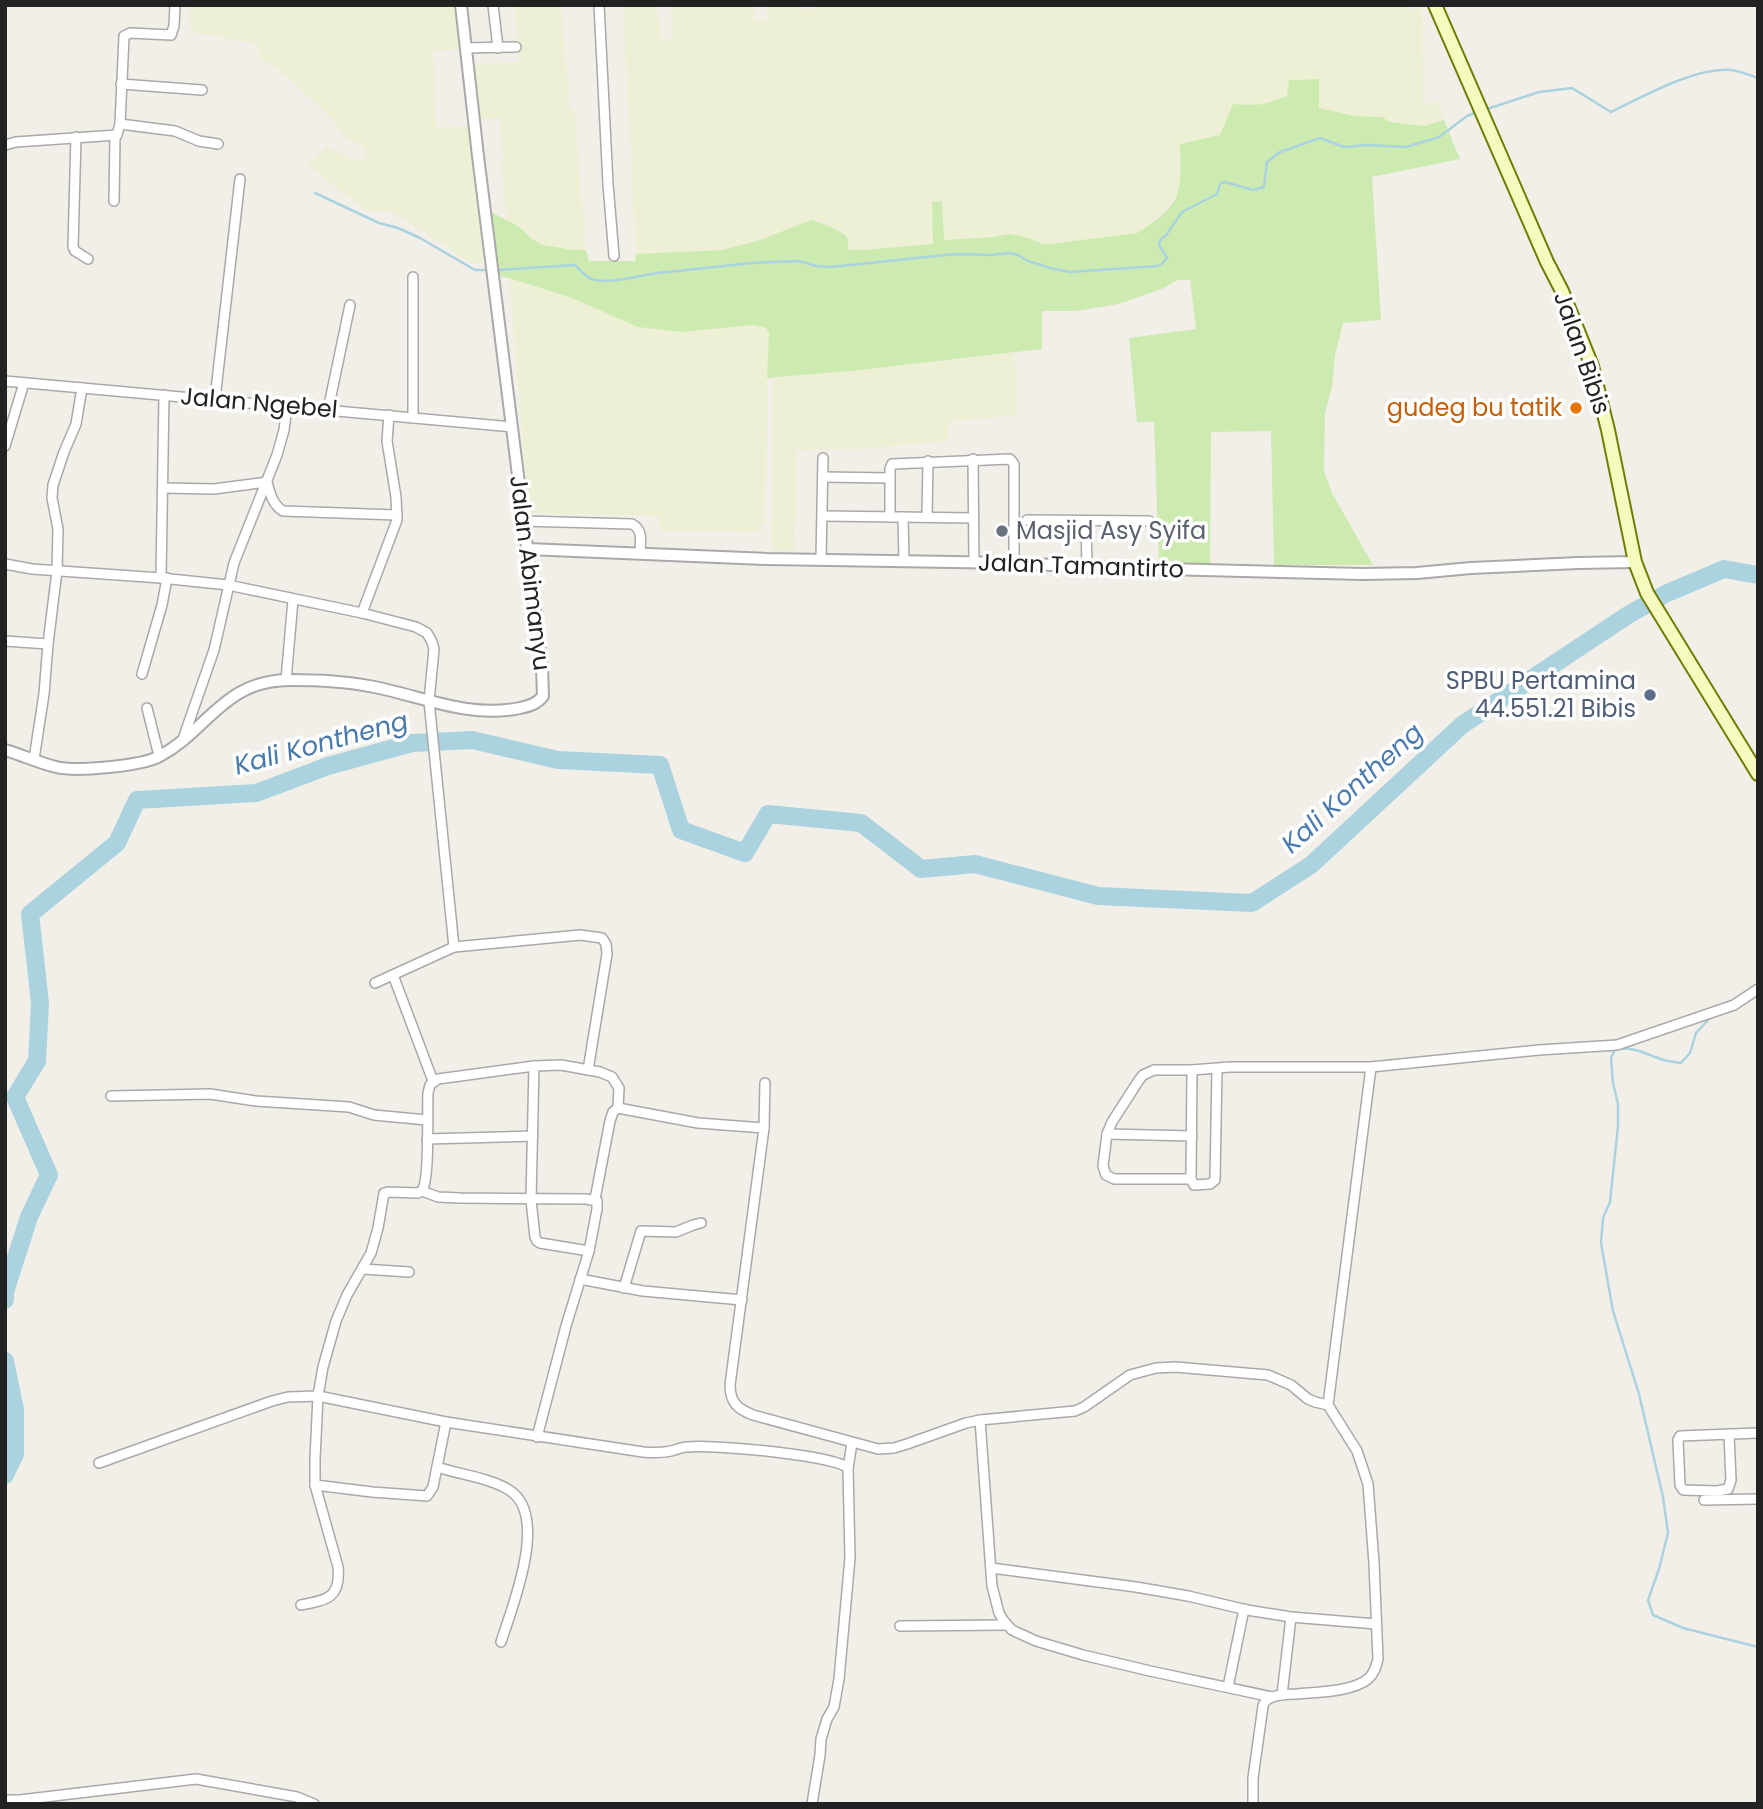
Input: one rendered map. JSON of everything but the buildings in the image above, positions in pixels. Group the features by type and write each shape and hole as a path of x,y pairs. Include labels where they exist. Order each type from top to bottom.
{"main road":[{"name":"Jalan Bibis","path":"1434,5 1584,344 1608,430 1635,562 1649,597 1758,774"}],"street":[{"path":"114,201 124,36 130,33 171,35 175,5"},
{"name":"Jalan Abimanyu","path":"5,750 55,767 72,769 134,763 159,756 235,694 261,683 286,680 359,684 455,708 504,710 533,704 543,696 542,667 461,5"},
{"path":"493,5 498,47"},
{"path":"599,5 614,256"},
{"path":"466,48 516,47"},
{"path":"121,84 202,90"},
{"path":"120,124 175,131 199,141 218,144"},
{"path":"5,144 116,136"},
{"path":"76,137 73,247 88,259"},
{"path":"215,399 240,179"},
{"path":"412,418 413,277"},
{"path":"328,410 351,305"},
{"name":"Jalan Ngebel","path":"5,381 512,427"},
{"path":"5,446 24,383"},
{"path":"34,759 57,571 58,529 52,498 53,485 76,424 82,388"},
{"path":"142,674 162,605 164,395"},
{"path":"183,739 214,650 238,552 282,440 288,406"},
{"path":"362,613 396,526 396,497 388,451 389,415"},
{"path":"821,559 823,458"},
{"path":"890,517 892,464 1005,458 1013,461 1014,563"},
{"path":"973,460 974,562"},
{"path":"927,517 928,461"},
{"path":"823,477 890,478"},
{"path":"163,488 214,489 267,482"},
{"path":"267,482 277,508 284,511 397,515"},
{"path":"823,516 973,518"},
{"path":"903,517 904,561"},
{"path":"1027,520 1149,521"},
{"path":"523,521 632,524 640,531 640,554"},
{"path":"1086,522 1087,567"},
{"name":"Jalan Tamantirto","path":"527,549 1363,574 1635,562"},
{"path":"5,564 32,569 229,585 362,613 416,627 426,633 433,649 429,701 454,947"},
{"path":"286,680 293,600"},
{"path":"5,641 48,644"},
{"path":"147,708 159,756"},
{"path":"375,984 454,947 580,935 603,938 607,954 588,1070"},
{"path":"393,975 433,1081"},
{"path":"1191,1179 1119,1180 1109,1178 1104,1171 1107,1134 1115,1116 1143,1075 1158,1069 1371,1067 1526,1051 1617,1045 1734,1005 1758,989"},
{"path":"301,1605 330,1596 335,1592 339,1578 315,1485 318,1396 323,1367 336,1321 375,1242 384,1194 418,1194 422,1191 425,1180 428,1089 433,1081 438,1079 561,1065 608,1075 615,1081 619,1094 618,1108 611,1116 595,1199 597,1209 589,1251 537,1437"},
{"path":"534,1066 531,1200 537,1241 589,1251"},
{"path":"1253,1804 1253,1778 1265,1701 1282,1695 1329,1692 1357,1685 1369,1678 1378,1660 1368,1484 1357,1451 1328,1405 1371,1067"},
{"path":"1192,1070 1191,1179 1195,1185 1210,1184 1216,1180 1217,1069"},
{"path":"765,1083 764,1128 730,1385 731,1398 744,1412 852,1443 878,1449 894,1448 966,1423 1075,1411 1130,1376 1156,1368 1175,1367 1268,1375 1291,1385 1308,1399 1328,1405"},
{"path":"111,1096 210,1094 256,1101 349,1107 374,1115 427,1120"},
{"path":"618,1108 698,1123 764,1128"},
{"path":"1107,1134 1192,1136"},
{"path":"427,1139 533,1136"},
{"path":"422,1191 438,1197 595,1199"},
{"path":"624,1288 641,1231 676,1232 701,1223"},
{"path":"363,1269 409,1272"},
{"path":"580,1279 624,1288 742,1300"},
{"path":"99,1464 282,1398 318,1396 446,1422 643,1452 668,1452 688,1446 768,1452 821,1459 844,1464 848,1468"},
{"path":"981,1420 991,1567 996,1604 1007,1625 1024,1637 1052,1646 1150,1671 1272,1697"},
{"path":"315,1485 428,1496 437,1468 446,1422"},
{"path":"1729,1434 1731,1480 1728,1489 1683,1490 1680,1485 1678,1437 1682,1435 1758,1433"},
{"path":"812,1804 821,1739 834,1707 839,1679 850,1558 848,1468 852,1443"},
{"path":"437,1468 509,1490 516,1496 525,1513 527,1551 502,1642"},
{"path":"1704,1500 1758,1499"},
{"path":"991,1567 1175,1594 1291,1617 1376,1624"},
{"path":"1228,1687 1244,1609"},
{"path":"1282,1695 1291,1617"},
{"path":"900,1626 1007,1625"},
{"path":"5,1800 196,1779 297,1797 314,1804"}],"green space":[{"path":"189,5 455,5 460,49 433,51 436,128 468,126 484,263 471,263 391,211 366,211 308,165 327,146 353,161 366,159 367,151 360,144 347,139 332,119 289,78 259,57 258,44 191,32"},
{"path":"515,5 561,5 570,108 574,109 586,250 543,245 507,220 501,165 500,118 480,119 474,64 519,62"},
{"path":"623,5 656,5 662,41 672,40 671,5 753,5 755,21 767,20 766,5 801,5 802,10 816,9 816,5 1408,5 1409,9 1422,9 1423,105 1437,102 1444,120 1424,126 1318,108 1319,79 1289,80 1287,96 1265,105 1233,104 1220,135 1180,144 1176,197 1148,227 1137,233 1050,244 1016,235 944,240 942,201 932,203 933,244 847,250 845,233 817,220 811,220 760,240 722,250 636,254"},
{"path":"1319,79 1319,108 1424,126 1444,120 1460,159 1372,177 1381,320 1343,323 1325,413 1324,471 1332,493 1373,565 1274,565 1271,431 1211,432 1210,567 1159,565 1154,422 1137,422 1129,338 1196,329 1190,280 1178,280 1164,288 1119,304 1076,311 1042,311 1042,349 767,378 769,333 766,328 753,325 681,332 638,327 572,298 498,276 491,212 518,226 543,245 586,250 589,261 635,261 636,254 722,250 760,240 811,220 842,233 847,240 848,250 933,244 932,202 942,201 944,240 1010,234 1050,244 1137,233 1166,211 1177,195 1180,144 1220,135 1233,104 1255,105 1272,101 1287,96 1289,80"},
{"path":"509,278 572,298 729,326 753,325 766,328 769,344 765,519 758,532 660,531 659,516 529,513"},
{"path":"1013,353 1016,415 949,422 949,441 861,449 797,450 795,551 772,551 773,378"}],"waterway":[{"path":"1487,109 1539,92 1572,88 1611,112 1670,84 1702,73 1731,70 1758,78"},
{"path":"497,270 575,265 588,277 604,281 751,263 799,261 831,267 955,254 1010,253 1028,261 1070,272 1158,266 1167,258 1159,245 1160,240 1182,212 1217,194 1220,184 1225,182 1253,190 1264,187 1267,162 1280,152 1320,138 1344,147 1406,147 1439,137 1467,116 1477,112"},
{"path":"315,193 379,223 420,238 475,270 489,270"},
{"name":"Kali Kontheng","path":"5,1300 5,1292 29,1217 49,1175 15,1097 37,1061 40,1003 30,914 117,843 137,800 256,793 328,766 412,743 472,740 558,760 660,765 681,830 745,853 768,814 861,823 921,869 975,864 1098,896 1252,903 1311,865 1462,725 1628,615 1665,594 1724,569 1758,575"},
{"path":"1727,1012 1710,1018 1696,1033 1690,1053 1681,1063 1632,1049 1615,1049 1611,1058 1618,1104 1618,1126 1610,1202 1603,1218 1601,1243 1613,1311 1639,1394 1663,1497 1668,1533 1648,1600 1653,1615 1683,1628 1758,1647"},
{"path":"5,1361 15,1409 15,1454 5,1475"}],"place":[{"name":"gudeg bu tatik","path":"1576,408"},
{"name":"Masjid Asy Syifa","path":"1002,531"},
{"name":"SPBU Pertamina 44.551.21 Bibis","path":"1650,695"}]}
